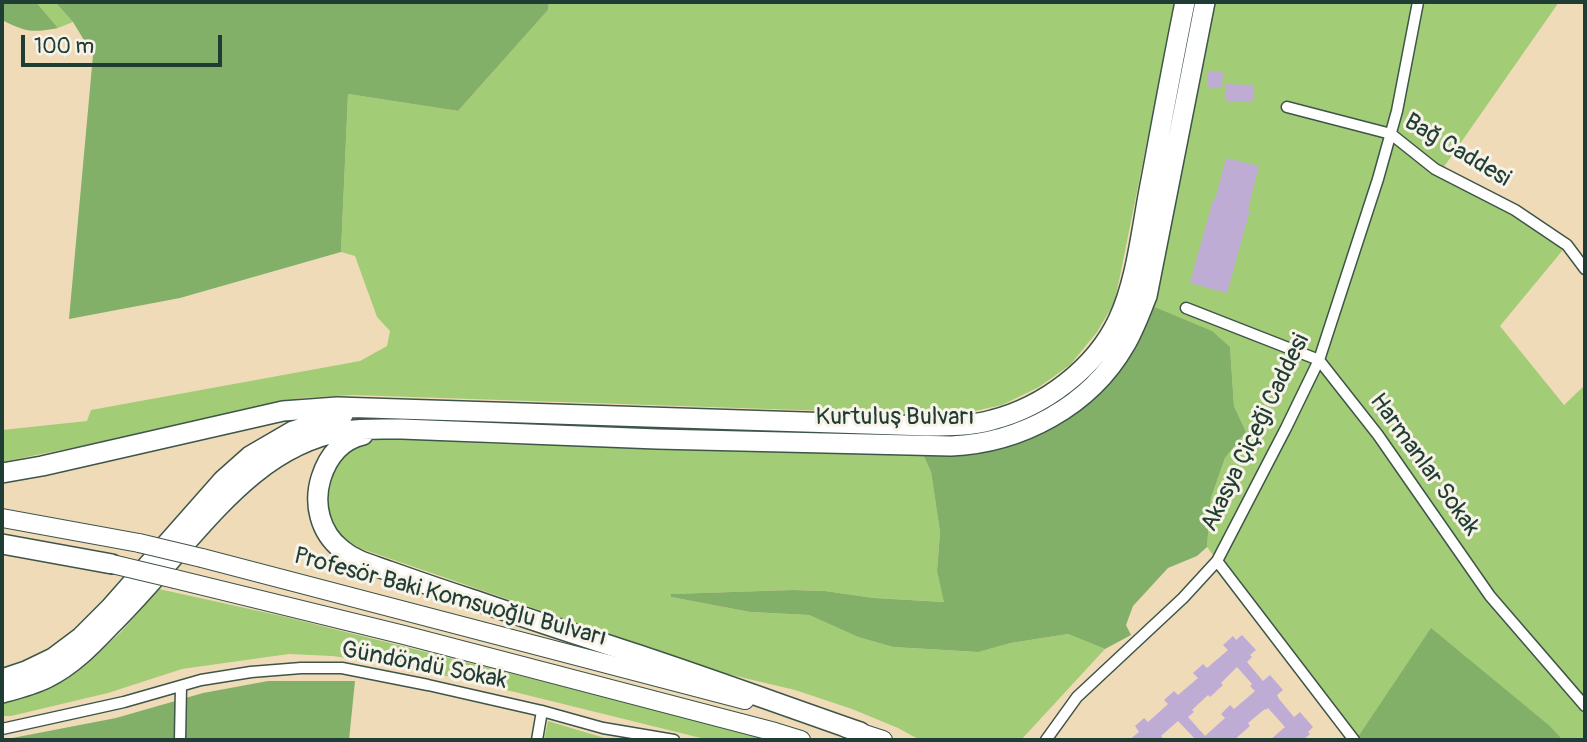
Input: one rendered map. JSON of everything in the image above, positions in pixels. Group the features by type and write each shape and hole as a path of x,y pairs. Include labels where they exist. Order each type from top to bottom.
{"highway":[{"name":"Kurtuluş Bulvarı","path":"404,409 938,426 989,421 1033,404 1067,383 1083,368 1108,336 1124,304 1138,249 1185,2"},
{"name":"Kurtuluş Bulvarı","path":"402,429 657,439 951,446 988,442 1010,436 1055,415 1095,385 1110,366 1124,346 1147,296 1205,2"},
{"path":"2,473 283,411 337,407 404,409"},
{"path":"2,679 40,665 81,637 222,481 250,456 280,438 310,425 343,415 404,409"},
{"path":"2,693 47,678 85,653 227,498 248,477 272,460 308,441 346,430 402,429"},
{"path":"402,429 352,437 336,450 324,469 318,491 319,514 327,534 343,551 369,564 417,581 860,732"},
{"name":"Profesör Baki Komsuoğlu Bulvarı","path":"2,544 112,564"},
{"path":"2,552 112,564"}],"main road":[{"name":"Profesör Baki Komsuoğlu Bulvarı","path":"2,518 139,542 759,704 883,740"},
{"name":"Profesör Baki Komsuoğlu Bulvarı","path":"112,564 417,638 801,740"}],"street":[{"name":"Akasya Çiçeği Caddesi","path":"1046,740 1077,697 1183,598 1217,561 1286,428 1319,360 1378,179 1397,111 1418,2"},
{"name":"Bağ Caddesi","path":"1287,107 1391,134 1435,169 1515,210 1557,238 1567,245 1585,269"},
{"path":"1186,308 1319,360"},
{"name":"Harmanlar Sokak","path":"1319,360 1378,435 1490,596 1585,706"},
{"path":"1217,561 1354,740"},
{"name":"Gündöndü Sokak","path":"2,729 124,702 201,680 251,672 342,668 542,711 603,728 674,740"},
{"path":"180,740 181,686"},
{"path":"537,740 542,711"},
{"path":"600,740 603,728"}],"green space":[{"path":"2,2 36,2 58,28 29,30 10,24 2,20"},
{"path":"36,2 55,2 73,22 58,28"},
{"path":"55,2 549,2 548,10 458,111 348,94 341,252 180,298 69,319 93,55 73,22"},
{"path":"549,2 1175,2 1114,303 1097,332 1070,365 1039,387 1002,405 975,411 917,414 353,395 302,398 249,408 140,434 2,462 2,430 87,421 91,410 360,361 387,346 390,331 377,317 355,256 341,252 348,94 458,111 548,10"},
{"path":"1214,2 1559,2 1441,171 1567,245 1500,326 1564,405 1585,385 1585,740 1563,740 1551,727 1354,740 1207,547 1211,498 1225,458 1246,432 1234,406 1230,347 1152,306"},
{"path":"1152,306 1212,331 1230,347 1234,406 1246,432 1225,458 1211,498 1207,547 1197,556 1168,568 1133,606 1126,625 1131,635 1105,649 1068,634 1011,643 978,652 893,647 858,637 809,615 750,612 671,597 671,594 793,590 944,602 937,571 940,532 931,472 923,454 1052,424"},
{"path":"386,438 495,444 923,454 931,472 940,532 937,571 945,602 793,590 672,594 671,597 750,612 809,615 858,637 893,647 977,652 1011,643 1068,634 1105,649 1021,740 920,740 852,709 795,690 719,672 359,548 339,536 329,519 324,498 337,456 358,443"},
{"path":"159,589 286,617 777,740 709,740 470,681 379,662 289,654 182,669 108,693 2,716 2,701 50,686 88,662 121,632"},
{"path":"1431,628 1551,727 1563,740 1356,740"},
{"path":"268,681 355,681 349,740 2,740 116,718 203,693"},
{"path":"548,721 611,740 544,740"}],"building":[{"path":"1208,71 1223,71 1222,88 1208,88"},
{"path":"1225,84 1253,85 1253,101 1225,101"},
{"path":"1226,158 1259,166 1227,293 1190,283"},
{"path":"1242,635 1256,650 1247,662 1263,681 1270,675 1283,690 1277,695 1279,699 1294,717 1300,712 1313,727 1308,732 1310,734 1303,740 1270,740 1285,727 1268,708 1248,723 1250,726 1234,740 1196,740 1178,721 1161,736 1165,740 1129,740 1139,732 1135,726 1144,718 1148,722 1168,704 1164,700 1174,691 1178,695 1198,678 1193,673 1203,664 1207,668 1228,650 1223,645 1233,636 1236,640","holes":["1237,667 1252,684 1250,686 1255,691 1234,709 1230,705 1221,714 1225,718 1205,736 1188,717 1208,695 1210,697 1223,685 1221,683"]}]}
